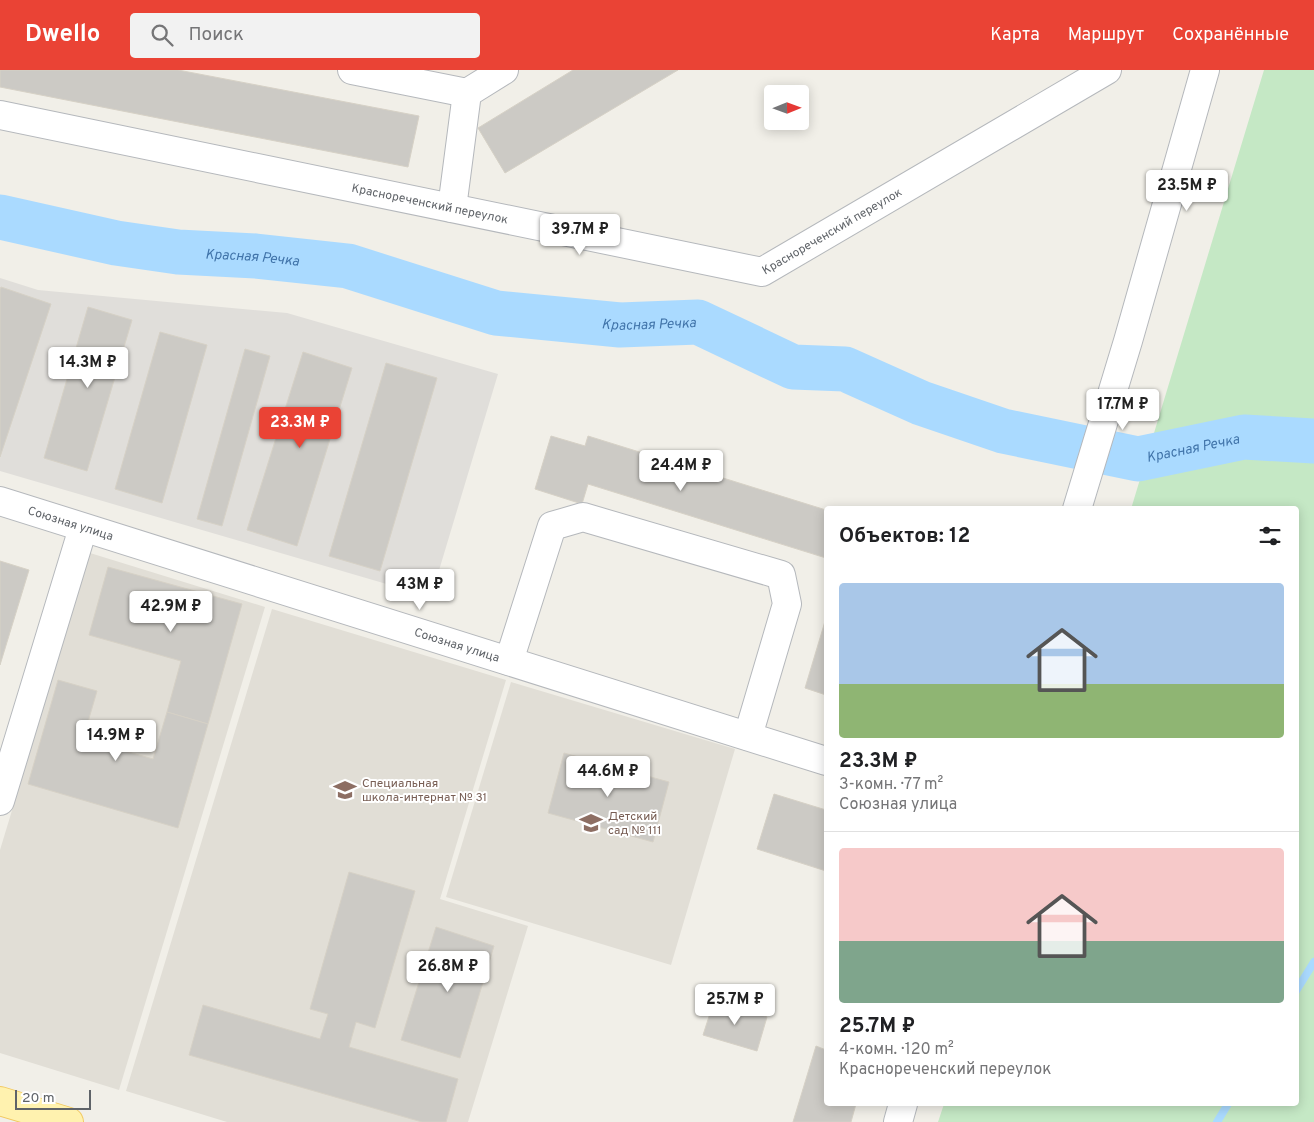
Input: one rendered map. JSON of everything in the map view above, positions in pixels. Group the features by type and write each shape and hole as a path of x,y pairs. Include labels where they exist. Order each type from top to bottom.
{"main road":[{"path":"0,1101 69,1122"}],"street":[{"path":"352,70 467,93 504,70"},
{"name":"Краснореченский переулок","path":"0,115 762,272 1107,70"},
{"path":"1078,506 1128,341 1205,70"},
{"path":"452,208 467,93"},
{"name":"Союзная улица","path":"0,502 824,760"},
{"path":"509,661 552,526 583,516 781,575 787,604 748,736"},
{"path":"0,801 83,528"},
{"path":"898,1122 902,1106"}],"shaded area":[{"path":"0,278 38,290 287,313 498,374 431,597 0,471"},
{"path":"90,553 265,607 119,1090 0,1053 0,850"},
{"name":"Специальная школа-интернат № 31","path":"272,609 506,680 440,899 528,926 468,1122 227,1122 126,1091"},
{"name":"Детский сад № 111","path":"511,682 735,749 671,965 446,897"}],"green space":[{"path":"1264,70 1314,70 1314,1122 938,1122 943,1106 1299,1106 1299,506 1132,506"}],"building":[{"path":"0,70 178,70 419,116 408,167 0,87"},
{"path":"573,70 678,70 505,173 478,128"},
{"path":"1,287 51,304 0,457 0,289"},
{"path":"88,307 132,320 87,471 44,458"},
{"path":"160,332 207,345 162,503 115,489"},
{"path":"245,349 270,356 222,526 197,519"},
{"path":"303,352 352,368 297,546 247,530"},
{"path":"386,363 437,378 380,571 329,556"},
{"path":"551,436 585,446 588,436 824,509 824,557 588,484 582,504 535,489"},
{"path":"0,561 29,570 0,665"},
{"path":"108,567 242,604 208,724 167,712 181,661 89,635"},
{"path":"824,625 824,694 805,688"},
{"path":"58,680 97,691 83,739 153,759 167,712 208,724 178,828 28,784"},
{"path":"564,753 669,782 653,842 548,813"},
{"path":"774,794 824,809 824,870 757,849"},
{"path":"349,872 415,891 375,1028 356,1022 349,1047 458,1079 446,1122 422,1122 189,1055 203,1005 320,1039 328,1014 310,1009"},
{"path":"436,927 494,946 460,1058 401,1040"},
{"path":"714,1001 767,1017 757,1051 703,1035"},
{"path":"816,1046 824,1049 824,1106 855,1106 851,1122 793,1122"}],"waterway":[{"name":"Красная Речка","path":"0,217 116,243 178,252 256,256 348,266 496,313 620,325 698,322 793,367 845,369 921,403 1003,431 1138,459 1244,437 1314,441"},
{"path":"1299,986 1314,962"},
{"path":"1217,1122 1227,1106"}],"place":[{"name":"Специальная школа-интернат № 31","path":"345,790"},
{"name":"Детский сад № 111","path":"591,823"}]}
